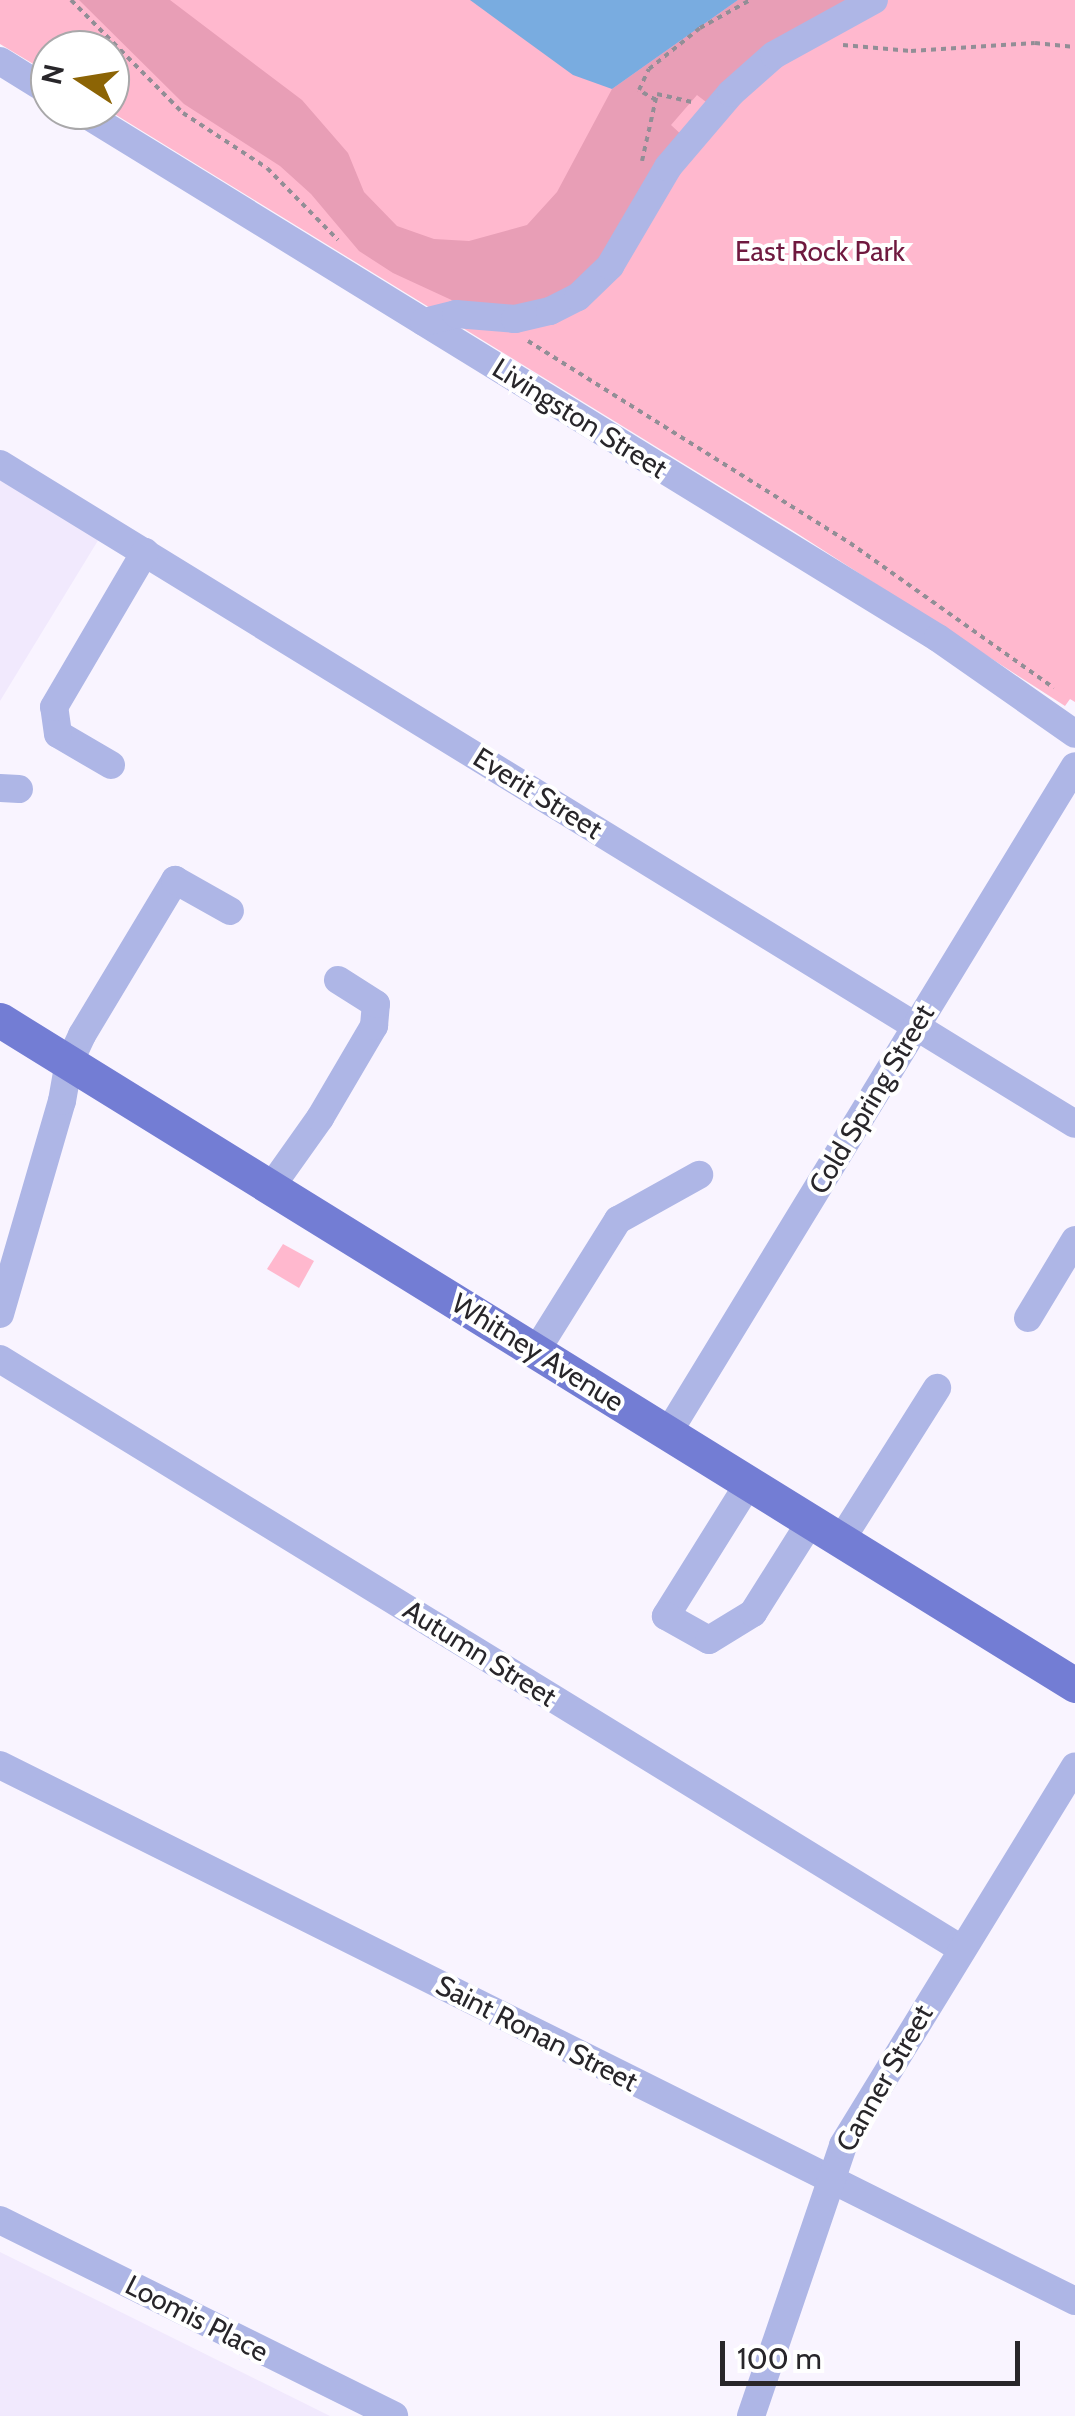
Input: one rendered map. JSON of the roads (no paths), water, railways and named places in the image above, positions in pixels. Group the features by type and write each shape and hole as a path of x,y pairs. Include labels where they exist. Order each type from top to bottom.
{"main road":[{"name":"Whitney Avenue","path":"0,1020 1075,1684"}],"street":[{"path":"424,322 456,314 500,321 563,306 593,284 623,246 680,150 753,71 798,40 874,0"},
{"path":"0,61 30,80"},
{"name":"Livingston Street","path":"112,130 950,646 1075,734"},
{"name":"Everit Street","path":"0,464 1075,1124"},
{"path":"111,765 58,734 54,707 144,552"},
{"name":"Cold Spring Street","path":"668,1432 1075,766"},
{"path":"0,1314 62,1101 69,1062 175,880 230,911"},
{"path":"271,1187 320,1118 374,1026 376,1004 338,980"},
{"path":"536,1351 622,1214 699,1175"},
{"path":"1028,1318 1075,1240"},
{"name":"Autumn Street","path":"0,1359 960,1948"},
{"path":"841,1540 937,1388"},
{"path":"750,1483 666,1616 709,1640 752,1613 811,1521"},
{"name":"Saint Ronan Street","path":"0,1765 1075,2301"},
{"name":"Canner Street","path":"751,2416 843,2145 960,1948 1075,1768"},
{"name":"Loomis Place","path":"0,2220 394,2416"}],"water":[{"path":"470,0 738,0 612,89 573,75"}],"park label":[{"name":"East Rock Park","path":"820,251"}]}
